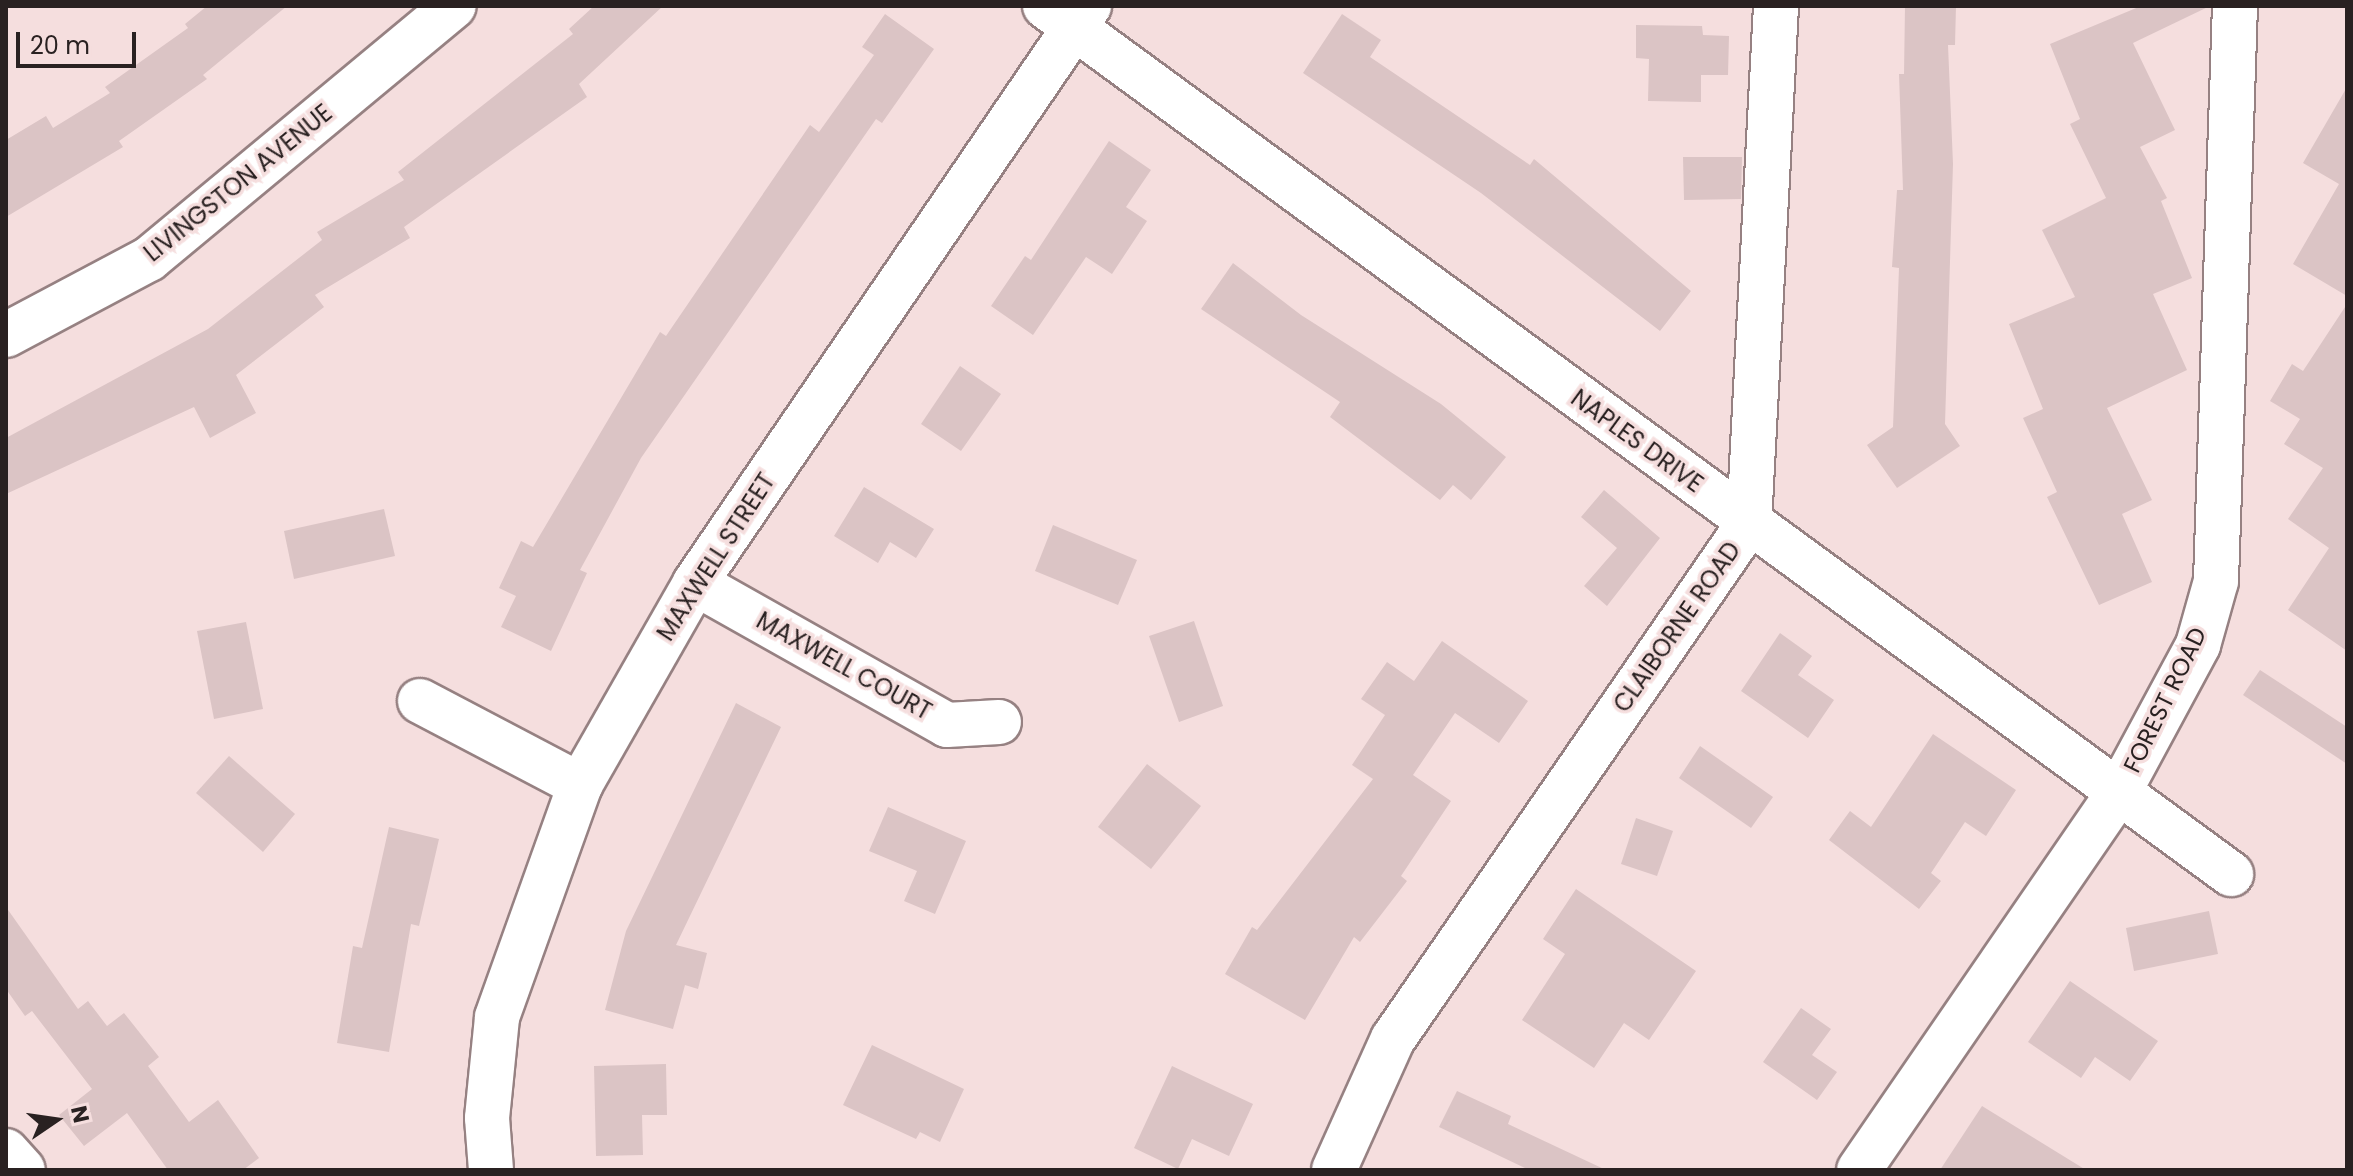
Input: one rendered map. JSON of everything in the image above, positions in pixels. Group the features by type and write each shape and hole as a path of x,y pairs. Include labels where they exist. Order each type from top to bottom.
{"street":[{"name":"LIVINGSTON AVENUE","path":"6,335 149,259 454,6"},
{"name":"CLAIBORNE ROAD","path":"1334,1170 1393,1039 1749,523 1776,6"},
{"name":"FOREST ROAD","path":"1859,1170 2120,790 2198,645 2216,581 2235,6"},
{"name":"NAPLES DRIVE","path":"1070,13 1749,523 2120,790 2231,874"},
{"name":"MAXWELL STREET","path":"491,1170 487,1118 497,1017 580,785 695,583 1070,13"},
{"name":"MAXWELL COURT","path":"695,583 947,725 999,722"},
{"path":"420,701 580,785"},
{"path":"6,1151 23,1170"}],"building":[{"path":"207,6 287,6 203,75 207,79 119,141 123,147 6,217 6,140 46,116 53,128 110,93 105,87 188,28 185,24"},
{"path":"594,6 663,6 579,84 587,97 404,227 410,238 315,295 324,307 236,375 256,413 210,438 194,407 6,494 6,438 208,329 322,240 317,232 404,180 398,172 573,34 569,29"},
{"path":"1905,6 1956,6 1955,45 1948,45 1953,164 1945,424 1960,446 1897,488 1867,445 1893,427 1899,268 1892,267 1897,190 1903,190 1899,74 1904,74"},
{"path":"2141,6 2210,6 2133,43 2175,130 2140,147 2167,198 2161,201 2192,278 2153,294 2187,370 2107,408 2152,500 2122,514 2152,582 2099,605 2047,497 2057,492 2023,418 2043,409 2009,324 2075,297 2042,230 2106,198 2070,124 2080,119 2050,44"},
{"path":"885,14 934,49 882,123 876,119 641,458 580,570 587,573 551,651 501,627 516,596 499,588 521,541 533,547 660,332 666,336 810,125 819,132 874,55 862,47"},
{"path":"1342,14 1381,40 1370,57 1530,165 1534,159 1691,291 1660,331 1481,193 1303,73"},
{"path":"1636,25 1702,26 1703,35 1729,36 1728,75 1701,75 1701,102 1648,101 1649,59 1636,58"},
{"path":"2347,87 2347,296 2293,264 2339,184 2303,163"},
{"path":"1109,141 1151,170 1126,207 1147,221 1112,274 1086,257 1033,335 991,306 1025,256 1031,260"},
{"path":"1683,157 1742,157 1741,199 1684,200"},
{"path":"1233,263 1301,315 1441,404 1506,457 1471,500 1453,485 1440,500 1330,417 1340,402 1201,309"},
{"path":"2347,304 2347,651 2288,610 2329,548 2288,519 2323,468 2284,444 2300,419 2270,401 2292,364 2303,371"},
{"path":"960,366 1001,394 961,451 921,424"},
{"path":"864,487 934,529 916,558 890,542 878,563 834,536"},
{"path":"1604,490 1660,538 1607,606 1584,586 1617,548 1581,517"},
{"path":"384,509 395,556 294,579 284,531"},
{"path":"1053,525 1137,560 1118,605 1035,571"},
{"path":"1194,621 1223,706 1179,722 1149,636"},
{"path":"246,622 263,709 214,719 197,631"},
{"path":"1780,633 1812,656 1798,675 1834,700 1808,738 1741,691"},
{"path":"1442,641 1528,701 1499,743 1455,713 1413,775 1451,801 1401,876 1407,881 1360,942 1354,937 1305,1020 1225,974 1252,927 1257,930 1373,779 1352,765 1385,715 1361,699 1387,662 1414,681"},
{"path":"2260,670 2347,727 2347,764 2243,695"},
{"path":"736,703 781,727 676,945 707,953 698,989 685,985 673,1029 605,1010 626,931"},
{"path":"1933,734 2016,790 1986,836 1965,822 1931,873 1941,881 1919,909 1829,840 1850,811 1871,827"},
{"path":"1700,746 1773,797 1751,828 1679,778"},
{"path":"229,756 295,814 263,852 196,793"},
{"path":"1147,764 1201,806 1151,869 1098,827"},
{"path":"888,807 966,841 935,914 904,901 917,871 869,851"},
{"path":"1636,818 1673,831 1657,876 1621,864"},
{"path":"389,827 439,839 419,926 411,924 389,1052 337,1043 353,946 362,948"},
{"path":"1576,889 1696,971 1649,1040 1624,1023 1594,1068 1522,1020 1565,954 1543,939"},
{"path":"6,907 78,1009 88,1001 107,1026 124,1013 159,1057 148,1066 189,1122 218,1100 259,1158 243,1170 168,1170 127,1113 84,1146 59,1115 92,1089 32,1011 25,1016 6,989"},
{"path":"2209,911 2218,954 2134,971 2126,928"},
{"path":"2070,981 2158,1041 2130,1081 2095,1057 2081,1078 2028,1042"},
{"path":"1801,1008 1831,1029 1812,1055 1837,1072 1817,1100 1763,1062"},
{"path":"872,1045 964,1089 940,1142 920,1132 916,1139 843,1105"},
{"path":"666,1064 667,1115 642,1115 643,1155 596,1156 594,1066"},
{"path":"1172,1066 1253,1104 1229,1156 1192,1139 1178,1169 1134,1148"},
{"path":"1457,1091 1511,1116 1508,1124 1606,1170 1529,1170 1439,1127"},
{"path":"1982,1106 2086,1170 1940,1170"}]}
